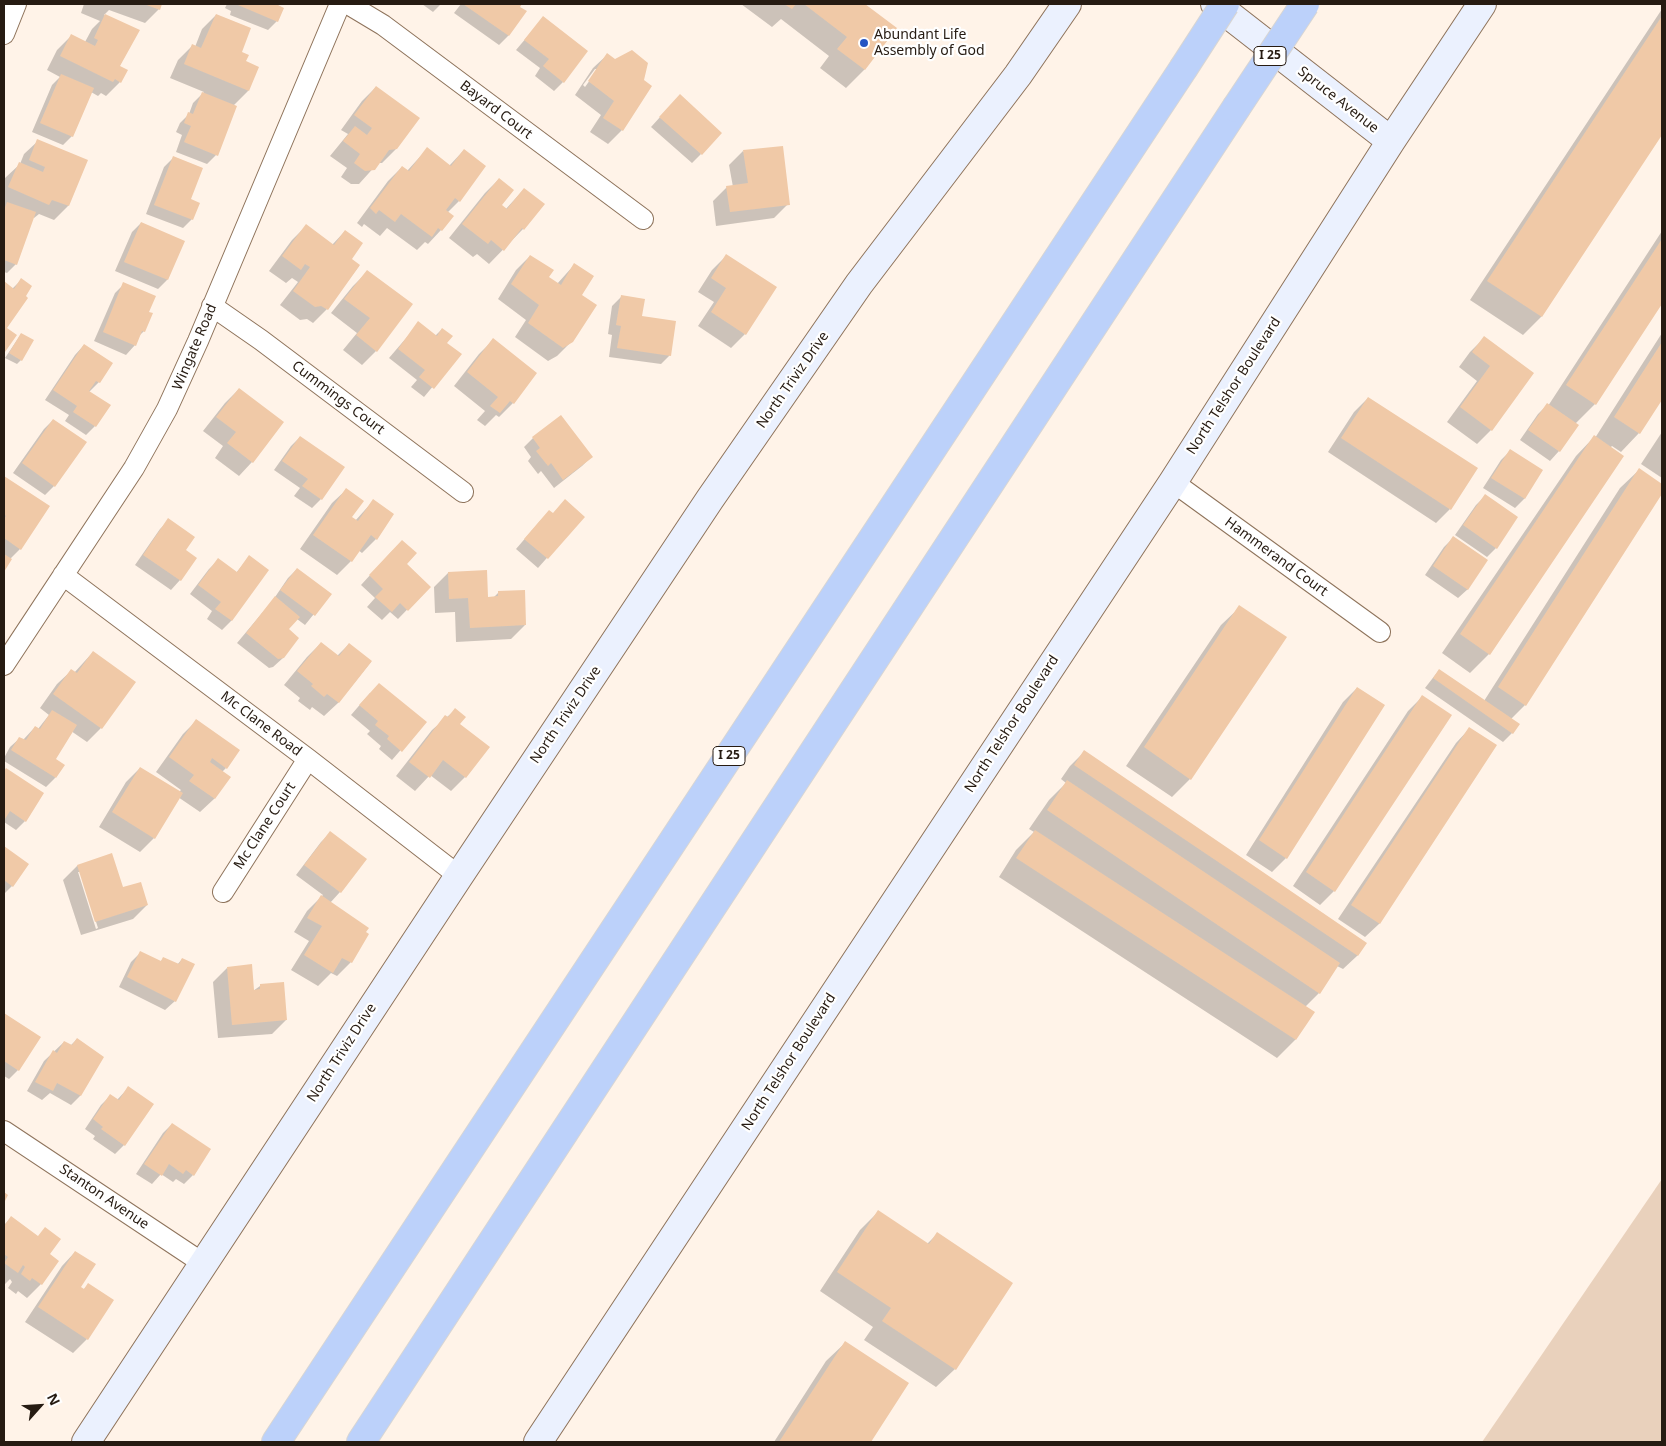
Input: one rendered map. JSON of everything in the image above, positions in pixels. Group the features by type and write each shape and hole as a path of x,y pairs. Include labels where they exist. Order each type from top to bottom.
{"highway":[{"name":"I 25","path":"276,1442 1225,4"},
{"name":"I 25","path":"360,1442 1305,4"}],"main road":[{"name":"North Triviz Drive","path":"86,1442 458,876 704,507 859,284 1001,97 1067,4"},
{"name":"Spruce Avenue","path":"1215,4 1391,141"},
{"name":"North Telshor Boulevard","path":"538,1442 1173,482 1391,141 1482,4"}],"street":[{"path":"4,34 16,4"},
{"name":"Wingate Road","path":"4,665 150,441 168,409 340,4"},
{"name":"Bayard Court","path":"348,4 383,25 643,220"},
{"name":"Cummings Court","path":"212,306 463,492"},
{"name":"Hammerand Court","path":"1173,482 1380,632"},
{"name":"Mc Clane Road","path":"63,575 308,759 458,876"},
{"name":"Mc Clane Court","path":"223,892 308,759"},
{"name":"Stanton Avenue","path":"4,1131 204,1264"}],"shaded area":[{"path":"1662,1179 1662,1442 1482,1442"}],"building":[{"path":"144,4 162,4 160,10"},
{"path":"239,4 279,4 284,8 278,22"},
{"path":"463,4 522,4 520,7 527,11 509,36"},
{"path":"784,4 796,4 792,9"},
{"name":"Abundant Life Assembly of God","path":"804,4 865,4 897,28 865,70 837,49 847,37"},
{"path":"105,14 140,30 120,66 128,70 121,83 115,79 113,82 60,56 71,34 95,46 98,40 94,38"},
{"path":"216,14 251,28 242,52 249,55 246,61 259,67 249,91 184,64 192,44 201,48"},
{"path":"543,16 588,51 564,83 543,66 549,59 524,40"},
{"path":"1662,16 1662,135 1542,317 1487,281"},
{"path":"632,50 648,63 644,80 652,86 623,131 603,118 614,101 588,81 607,53 615,59"},
{"path":"61,74 94,88 73,137 40,123"},
{"path":"376,86 420,118 397,149 389,150 375,170 365,171 354,163 360,154 343,141 355,126 367,135 372,128 354,115"},
{"path":"202,92 237,106 218,156 184,142 191,126 184,123 188,112 193,114"},
{"path":"680,94 722,133 702,155 659,117"},
{"path":"37,139 88,160 69,206 52,200 49,205 8,187 19,162 43,172 45,167 29,160"},
{"path":"783,146 790,205 730,212 726,186 748,183 743,150"},
{"path":"427,147 451,166 464,149 486,166 460,202 455,198 446,210 454,216 442,231 438,228 432,237 401,214 395,222 379,210 376,214 370,208 402,166 409,171"},
{"path":"173,156 203,168 191,199 200,203 193,220 154,205"},
{"path":"499,178 514,190 502,205 507,209 524,188 545,204 524,230 522,228 504,251 491,240 488,244 462,224"},
{"path":"7,202 36,212 17,265 4,260 4,210"},
{"path":"141,222 185,241 168,280 124,262"},
{"path":"306,224 334,245 345,230 363,243 352,259 360,265 328,310 321,306 315,307 293,291 310,267 305,264 301,270 282,256"},
{"path":"1662,239 1662,304 1596,405 1566,385"},
{"path":"726,254 777,287 746,335 711,312 726,288 711,278"},
{"path":"530,255 554,270 549,277 561,285 574,263 594,276 582,295 597,305 573,342 563,348 528,323 539,305 511,284"},
{"path":"367,270 413,304 377,352 356,335 370,318 344,299"},
{"path":"21,278 32,286 26,296 28,298 7,328 17,335 5,352 4,281 14,289"},
{"path":"123,282 156,296 149,312 153,313 145,332 142,331 136,346 103,332"},
{"path":"621,295 645,299 642,316 676,321 671,356 617,348 621,326 616,325"},
{"path":"418,321 437,336 442,328 453,336 447,343 462,354 434,389 419,377 425,370 398,349"},
{"path":"21,333 34,340 22,361 9,353"},
{"path":"1484,336 1534,373 1492,431 1460,407 1490,366 1472,352"},
{"path":"493,338 537,373 514,404 510,401 500,413 490,406 498,397 467,372"},
{"path":"1662,342 1662,400 1640,434 1614,417"},
{"path":"84,344 113,363 100,383 96,381 89,391 111,405 96,427 73,412 77,406 53,390"},
{"path":"239,388 284,422 253,463 227,443 236,432 216,417"},
{"path":"1368,397 1478,468 1451,510 1341,438"},
{"path":"1547,403 1579,425 1560,452 1528,430"},
{"path":"561,415 593,457 563,480 551,463 548,466 536,451 540,448 532,437"},
{"path":"53,419 87,442 55,487 22,463"},
{"path":"1594,435 1624,456 1490,655 1460,634"},
{"path":"300,436 345,467 322,500 302,486 308,479 282,461"},
{"path":"1510,449 1543,470 1525,499 1491,478"},
{"path":"1639,468 1662,484 1662,494 1526,706 1498,687"},
{"path":"4,476 50,506 21,550 4,538 4,519 6,516 4,514"},
{"path":"346,488 364,501 352,517 358,521 373,499 394,514 377,540 371,535 352,562 313,535"},
{"path":"1485,494 1518,517 1497,549 1463,525"},
{"path":"565,499 585,517 548,559 524,539 549,510 553,513"},
{"path":"168,518 195,537 186,550 197,558 181,581 143,555"},
{"path":"1453,536 1488,560 1468,590 1433,566"},
{"path":"402,540 417,553 407,564 431,587 408,611 400,603 392,612 375,597 383,589 369,575"},
{"path":"4,554 12,559 4,572"},
{"path":"249,555 269,570 232,621 215,609 221,602 198,585 218,558 237,572"},
{"path":"297,568 332,594 315,616 280,590"},
{"path":"487,570 488,597 498,596 498,591 525,590 526,625 470,628 468,598 449,599 448,572"},
{"path":"275,596 300,617 289,629 299,638 284,658 278,659 246,633"},
{"path":"1239,605 1287,637 1191,780 1144,747"},
{"path":"321,642 339,656 349,643 372,661 339,703 327,694 324,697 311,686 313,684 297,671"},
{"path":"93,651 136,682 102,729 53,694 71,669 77,673"},
{"path":"1439,669 1520,724 1513,734 1433,678"},
{"path":"379,683 427,722 402,752 387,739 389,736 375,725 378,721 359,705"},
{"path":"1357,687 1385,705 1287,859 1259,840"},
{"path":"1422,695 1452,715 1335,892 1306,872"},
{"path":"455,708 466,717 460,724 490,747 466,778 443,760 430,778 409,762 445,715 448,717"},
{"path":"52,710 77,725 56,759 65,765 56,778 11,750 19,737 26,740 35,726 40,729"},
{"path":"196,719 240,750 227,769 212,758 210,762 231,777 215,799 189,781 194,775 169,757"},
{"path":"1469,727 1497,745 1380,924 1351,905"},
{"path":"1084,750 1367,943 1358,956 1074,765"},
{"path":"140,767 183,793 155,839 112,812"},
{"path":"6,768 44,793 26,822 10,811 4,818 4,771"},
{"path":"1067,780 1340,963 1320,994 1047,810"},
{"path":"1035,830 1315,1012 1296,1040 1016,858"},
{"path":"330,831 367,859 341,893 304,865"},
{"path":"4,846 29,864 13,887 4,880"},
{"path":"112,853 123,887 141,882 148,905 95,922 77,865"},
{"path":"321,895 369,928 366,932 369,934 352,963 342,958 333,973 304,955 322,926 307,918"},
{"path":"140,951 161,961 163,957 179,964 182,958 195,964 176,1002 127,977"},
{"path":"252,964 254,990 260,989 260,984 284,982 287,1020 232,1025 227,967"},
{"path":"4,1013 41,1037 19,1071 4,1061"},
{"path":"77,1038 104,1057 81,1096 57,1083 53,1091 35,1082 53,1050 57,1053 64,1041 72,1045"},
{"path":"128,1086 154,1104 125,1146 101,1129 103,1127 93,1119 110,1094 119,1100"},
{"path":"172,1123 211,1149 194,1176 186,1170 183,1174 169,1164 162,1176 144,1164"},
{"path":"4,1192 8,1195 4,1203"},
{"path":"878,1210 929,1244 937,1232 1013,1283 956,1370 882,1321 891,1308 837,1272"},
{"path":"11,1216 38,1236 45,1227 61,1239 50,1254 59,1261 42,1285 32,1278 30,1281 21,1274 25,1267 23,1265 18,1273 4,1263 8,1257 4,1254 4,1226"},
{"path":"75,1251 96,1264 81,1287 84,1289 88,1283 114,1300 88,1340 38,1307"},
{"path":"845,1341 909,1383 871,1442 779,1442"}],"place":[{"name":"Abundant Life Assembly of God","path":"864,43"}]}
